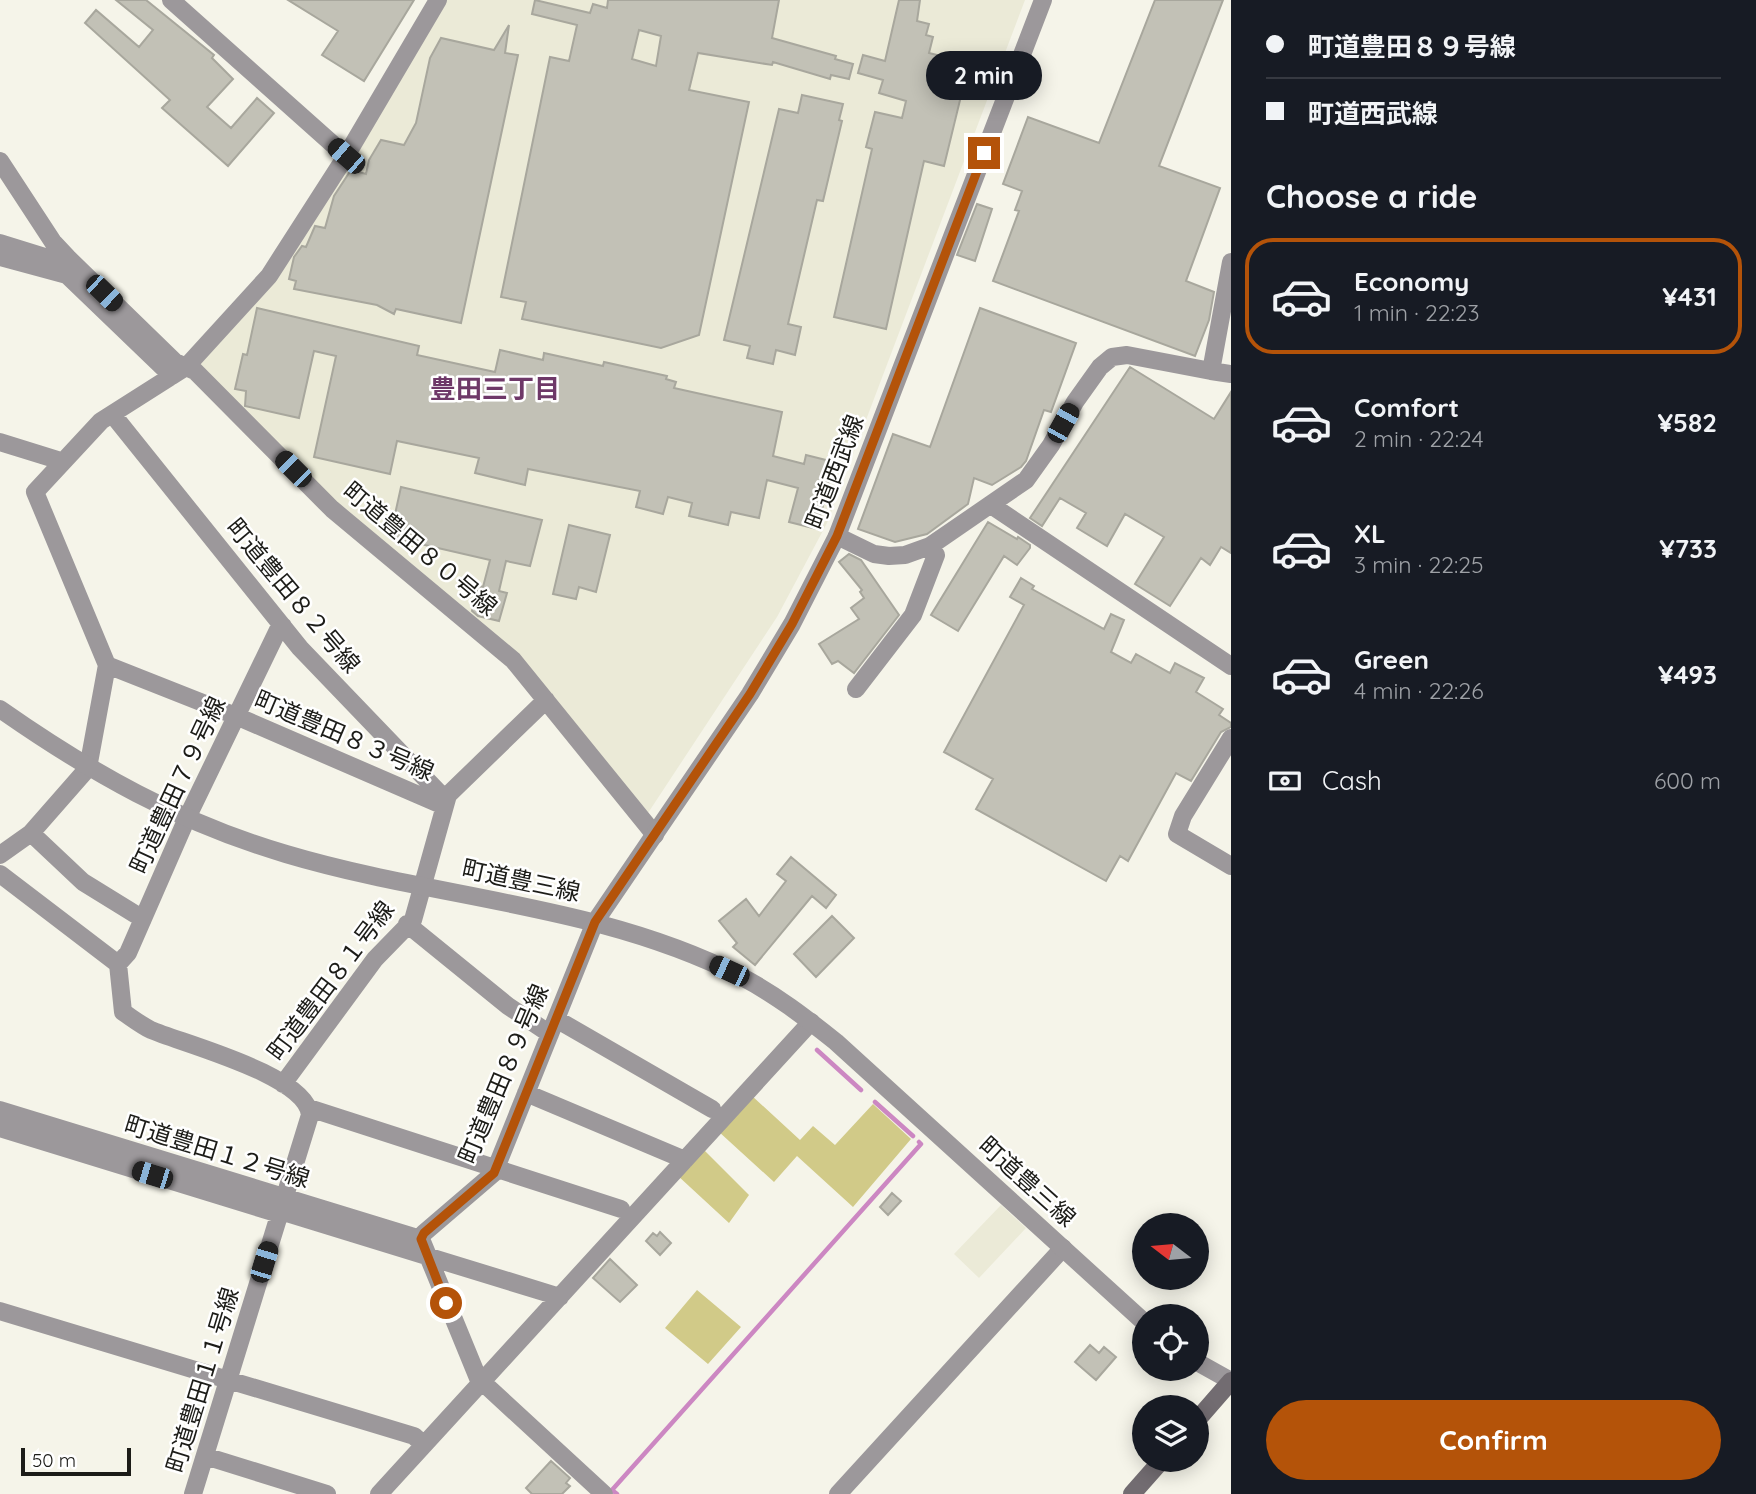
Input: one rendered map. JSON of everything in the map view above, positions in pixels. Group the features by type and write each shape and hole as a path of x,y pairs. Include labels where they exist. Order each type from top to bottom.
{"main road":[{"path":"1209,1406 1231,1381"},
{"path":"1132,1494 1151,1472"}],"street":[{"path":"171,0 346,156"},
{"path":"0,855 31,833 88,768 107,665 36,492 61,461 102,421 179,371 269,276 346,156 438,0"},
{"name":"町道西武線","path":"595,922 750,694 792,624 837,536 1043,0"},
{"name":"町道豊田８０号線","path":"0,161 53,242 175,362 179,371 195,371 332,509 504,652 655,835"},
{"path":"0,243 58,261 68,258"},
{"path":"0,257 67,275 179,371"},
{"path":"1211,371 1231,262"},
{"path":"837,536 874,554 889,556 905,555 930,546 1026,480 1051,445 1075,402 1100,367 1112,357 1127,355 1231,374"},
{"name":"町道豊田８２号線","path":"113,415 300,648 445,803"},
{"path":"0,442 61,461"},
{"path":"991,505 1231,666"},
{"path":"856,689 913,615 936,555 930,546"},
{"name":"町道豊田７９号線","path":"118,964 128,953 187,818 278,630 283,626"},
{"name":"町道豊田８３号線","path":"107,665 445,803"},
{"path":"445,803 546,700"},
{"name":"町道豊三線","path":"0,709 88,768 187,818 286,854 595,922 716,965 742,977 811,1022 1132,1311"},
{"path":"1231,738 1183,816 1177,834 1231,866"},
{"name":"町道豊田８１号線","path":"283,1084 375,959 413,920 425,885 445,803"},
{"path":"31,833 83,882 143,919"},
{"path":"0,874 118,964 123,1012 151,1030 191,1042 283,1084 304,1099 309,1108 621,1209"},
{"name":"町道豊田８９号線","path":"424,1247 424,1233 490,1178 497,1167 595,922"},
{"path":"407,924 508,1006 553,1026 712,1109"},
{"path":"379,1494 422,1443 811,1022"},
{"path":"526,1093 683,1159"},
{"name":"町道豊田１１号線","path":"193,1494 310,1115 309,1108"},
{"name":"町道豊田１２号線","path":"0,1110 281,1208 424,1247 560,1293"},
{"path":"0,1128 281,1208"},
{"path":"424,1247 480,1381 604,1494"},
{"path":"838,1494 1063,1248"},
{"path":"0,1311 414,1436 422,1443"},
{"path":"1209,1369 1231,1381"},
{"path":"205,1456 327,1494"}],"shaded area":[{"path":"446,0 1025,0 827,523 777,617 648,813 521,659 339,505 198,366"},
{"path":"751,1095 800,1140 813,1126 835,1145 873,1104 911,1139 853,1207 797,1156 774,1182 718,1131"},
{"path":"702,1148 749,1195 729,1223 677,1175"},
{"path":"1001,1205 1026,1228 979,1278 954,1254"},
{"path":"697,1290 741,1327 708,1364 665,1328"}],"building":[{"path":"116,0 146,0 214,55 212,58 233,79 207,107 231,128 257,98 274,113 228,166 162,108 170,100 85,23 96,10 139,47 153,30"},
{"path":"288,0 414,0 364,81 322,55 338,31"},
{"path":"535,0 590,13 593,4 607,8 608,0 779,0 772,38 836,56 835,59 853,64 849,79 831,75 830,79 773,62 772,65 698,53 689,90 749,102 699,335 661,348 522,319 526,302 501,297 550,57 569,61 577,25 532,14","holes":["639,30 661,36 656,66 632,59"]},
{"path":"899,0 920,0 917,21 929,24 926,35 933,37 929,53 969,63 944,166 924,161 886,329 834,317 872,149 866,147 875,112 902,118 906,101 879,93 883,80 858,73 863,55 885,61"},
{"path":"1155,0 1223,0 1159,166 1220,188 1186,281 1214,292 1209,320 1195,356 993,281 1019,211 1015,210 1022,191 1003,184 1028,117 1099,143"},
{"path":"509,25 505,53 518,55 461,323 396,309 394,314 377,305 294,289 296,281 289,279 294,257 302,246 306,247 315,226 325,228 334,196 351,170 366,174 369,160 381,140 404,145 416,123 430,58 441,38 494,50"},
{"path":"802,95 843,104 839,120 842,121 823,201 817,200 788,324 801,327 795,355 776,350 773,364 747,358 750,346 724,340 779,109 798,113"},
{"path":"977,204 992,209 975,261 957,255"},
{"path":"257,308 419,346 417,355 495,372 500,350 543,360 544,353 603,366 604,362 667,376 666,379 676,382 674,388 782,412 773,456 804,464 806,455 834,462 817,529 789,522 798,488 767,480 759,518 731,512 728,525 689,516 692,503 668,497 663,514 636,507 640,491 528,469 525,485 475,473 479,458 397,441 390,474 314,457 336,356 314,351 299,418 245,406 246,391 235,389 243,354 247,355"},
{"path":"980,308 1076,343 1051,412 1044,410 1026,461 992,485 974,478 968,504 927,534 895,542 858,529 893,434 930,447"},
{"path":"1130,367 1214,419 1231,392 1231,553 1221,547 1210,565 1201,558 1170,606 1135,584 1164,537 1125,514 1107,546 1077,528 1086,513 1060,498 1042,526 1030,518"},
{"path":"401,487 542,520 530,566 506,561 499,591 507,593 499,621 478,616 472,611 479,586 483,587 490,560 390,537"},
{"path":"988,522 1017,539 1018,537 1030,545 1030,548 1017,565 1004,556 958,631 931,615"},
{"path":"569,525 610,535 596,592 579,587 576,599 553,594"},
{"path":"849,554 861,560 899,615 854,673 838,661 832,664 819,644 859,619 851,608 864,598 860,592 862,590 839,562"},
{"path":"1021,578 1034,586 1032,589 1104,629 1111,614 1124,620 1111,652 1131,663 1136,654 1170,673 1175,663 1204,678 1196,692 1223,709 1219,715 1231,723 1231,727 1221,732 1191,781 1176,773 1128,861 1120,856 1106,881 976,809 993,779 944,752 1024,605 1010,597"},
{"path":"791,857 836,895 826,908 812,896 755,965 733,947 737,943 719,921 746,899 759,916 786,881 777,874"},
{"path":"832,916 854,938 816,977 794,954"},
{"path":"892,1193 901,1201 888,1215 880,1207"},
{"path":"660,1232 671,1243 660,1255 646,1241 653,1233 657,1236"},
{"path":"610,1259 637,1285 620,1302 593,1278"},
{"path":"1090,1345 1099,1353 1104,1347 1116,1357 1096,1380 1075,1362"},
{"path":"551,1461 570,1478 566,1483 570,1486 562,1494 532,1494 526,1488"}],"waterway":[{"path":"817,1050 861,1090"},
{"path":"875,1102 913,1136"},
{"path":"617,1494 612,1490 921,1144 919,1142"}],"district":[{"name":"豊田三丁目","path":"495,389"}],"route":[{"path":"446,1303 421,1239 424,1233 494,1173 595,922 750,694 814,584 837,536 984,153"}]}
